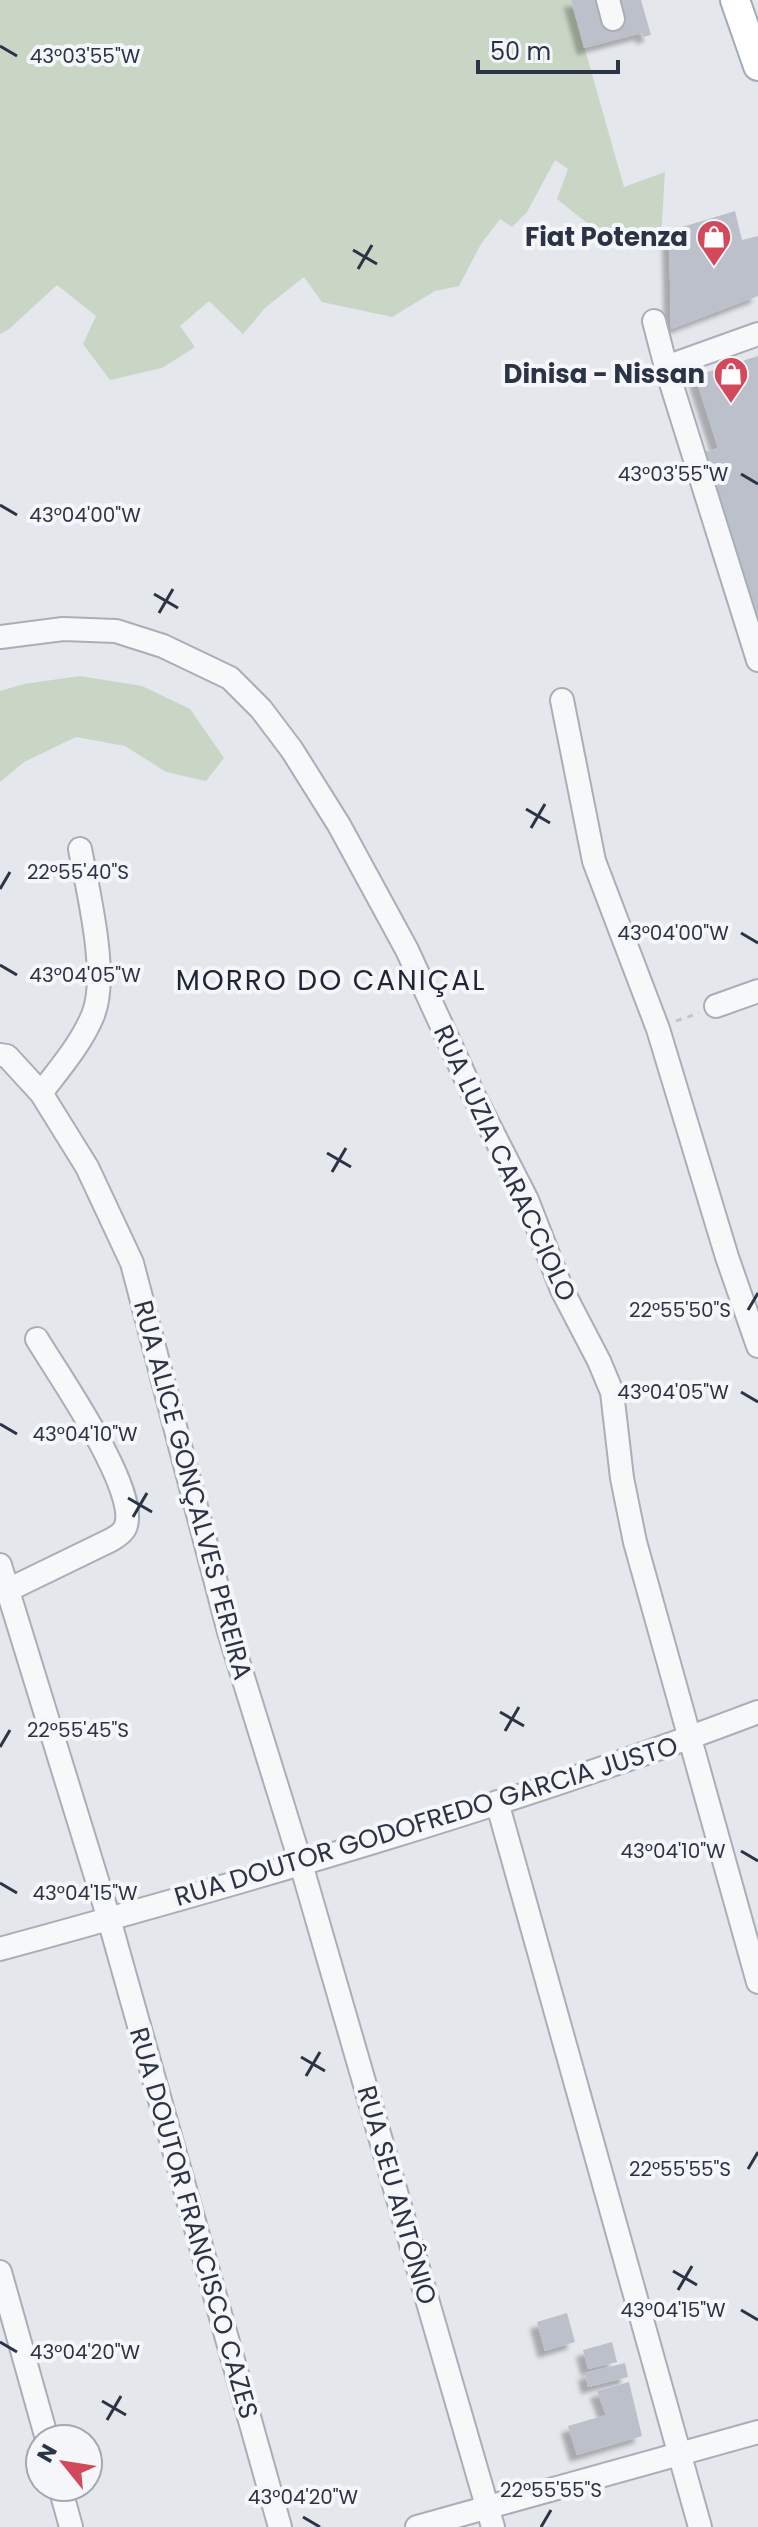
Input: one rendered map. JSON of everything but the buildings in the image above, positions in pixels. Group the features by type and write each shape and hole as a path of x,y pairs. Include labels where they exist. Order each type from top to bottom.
{"main road":[{"path":"735,0 758,66"}],"street":[{"path":"654,321 758,660"},
{"path":"666,367 758,334"},
{"name":"RUA LUZIA CARACCIOLO","path":"0,637 63,629 116,631 163,646 230,678 261,709 292,750 339,825 407,950 473,1094 527,1200 562,1290 612,1392 630,1519 758,1982"},
{"path":"562,700 594,861 658,1029 727,1257 758,1346"},
{"path":"41,1093 80,1042 95,1012 99,987 94,926 80,849"},
{"path":"716,1006 758,991"},
{"name":"RUA ALICE GONÇALVES PEREIRA","path":"0,1055 14,1062 41,1093 87,1167 132,1263 229,1632 301,1864"},
{"path":"8,1590 111,1540 125,1528 128,1517 122,1483 37,1339"},
{"name":"RUA DOUTOR FRANCISCO CAZES","path":"0,1565 109,1919 280,2527"},
{"name":"RUA DOUTOR GODOFREDO GARCIA JUSTO","path":"0,1949 301,1864 690,1738 758,1712"},
{"path":"497,1802 700,2527"},
{"name":"RUA SEU ANTÔNIO","path":"301,1864 490,2517"},
{"path":"0,2272 42,2423"},
{"path":"417,2527 490,2517 758,2432"},
{"path":"64,2503 71,2527"}],"path":[{"path":"658,1029 716,1006"}],"green space":[{"path":"0,0 571,0 624,187 665,172 661,236 648,228 642,238 625,229 618,248 557,199 568,169 555,160 527,212 512,227 500,219 481,244 459,286 435,291 392,317 322,302 304,277 265,308 243,334 209,301 180,326 195,347 162,368 110,380 83,344 96,316 57,285 0,334"},
{"path":"80,676 142,686 190,709 224,758 206,781 166,772 125,746 76,737 24,762 0,782 0,691 24,684"}],"place":[{"name":"Fiat Potenza","path":"714,268"},
{"name":"Dinisa - Nissan","path":"731,405"}],"district":[{"name":"MORRO DO CANIÇAL","path":"331,980"}]}
